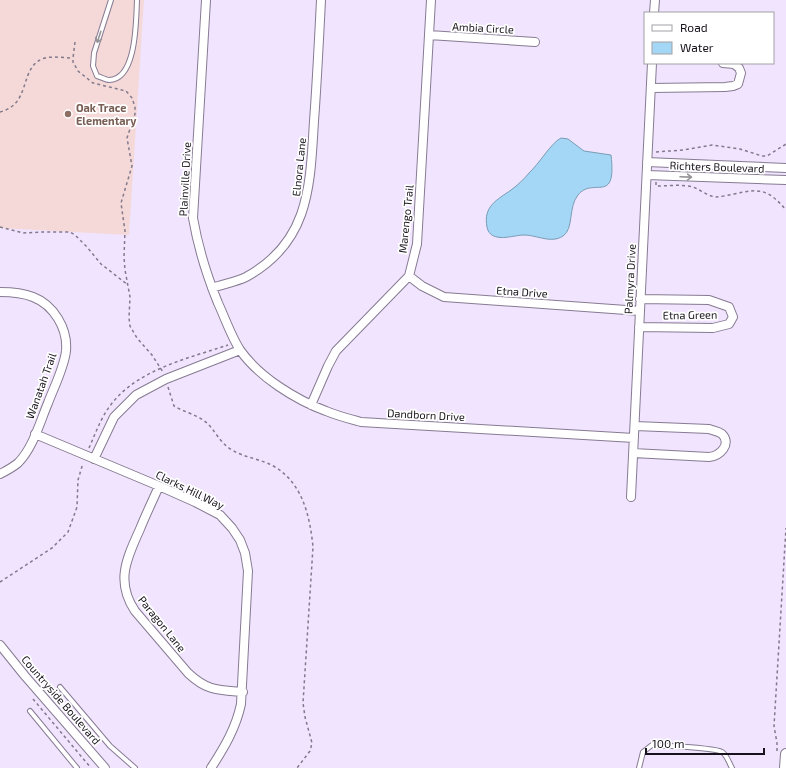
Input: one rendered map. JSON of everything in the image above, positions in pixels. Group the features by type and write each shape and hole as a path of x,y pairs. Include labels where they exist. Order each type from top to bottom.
{"street":[{"name":"Plainville Drive","path":"206,0 194,218 196,236 212,288 240,350"},
{"name":"Elnora Lane","path":"212,288 245,278 263,267 283,248 300,219 306,201 311,169 321,0"},
{"name":"Marengo Trail","path":"409,276 417,244 431,0"},
{"path":"654,12 655,0"},
{"name":"Ambia Circle","path":"429,36 535,42"},
{"name":"Palmyra Drive","path":"631,497 652,64"},
{"path":"651,88 725,88 733,86 738,84 741,73 740,68 734,64"},
{"name":"Richters Boulevard","path":"648,162 786,168"},
{"name":"Richters Boulevard","path":"647,175 786,180"},
{"path":"311,405 336,351 409,276"},
{"name":"Etna Drive","path":"409,276 422,286 444,297 640,311"},
{"name":"Wanatah Trail","path":"0,292 22,294 34,297 45,304 54,312 64,331 66,340 64,360 36,434 26,453 18,463 0,474"},
{"name":"Etna Green","path":"639,327 713,328 728,324 733,317 728,307 709,300 640,299"},
{"path":"94,459 114,417 136,395 166,379 240,350"},
{"name":"Dandborn Drive","path":"240,350 258,370 276,385 311,405 361,422 634,438"},
{"path":"633,453 710,457 715,456 722,451 726,444 725,438 720,433 710,429 635,426"},
{"name":"Clarks Hill Way","path":"36,434 195,502 220,515 232,528 240,540 245,553 248,571 242,692 239,714 234,729 225,746 210,768"},
{"name":"Paragon Lane","path":"159,486 126,562 124,583 128,599 135,610 195,680 208,688 215,690 242,692"},
{"name":"Countryside Boulevard","path":"0,645 105,768"},
{"path":"784,755 785,768"}],"lane":[{"path":"111,0 94,53 93,66 97,76 108,80 118,78 129,63 136,23 137,0"},
{"path":"60,687 110,746 135,768"},
{"path":"30,711 77,768"},
{"path":"639,768 643,752 652,745 719,751 726,757 732,768"}],"path":[{"path":"75,42 73,62 78,71 85,78 100,86 118,88 126,91 132,98 135,107 135,114 128,138 132,166 121,202 125,231 124,270 130,297 130,326 137,338 152,354 161,368 174,406 206,422 218,439 232,450 274,466 285,474 298,490 306,507 311,528 313,547 304,702 305,717 312,743 310,750 297,768"},
{"path":"0,112 12,107 19,99 28,73 35,63 45,58 73,58"},
{"path":"0,227 23,233 70,232 87,247 101,264 128,285"},
{"path":"784,755 777,743 774,726 786,528"},
{"path":"34,699 91,768"}],"shaded area":[{"name":"Oak Trace Elementary","path":"0,0 144,0 129,235 0,228"}],"water":[{"path":"561,138 568,139 584,151 611,155 612,171 607,185 584,190 578,195 573,205 569,228 563,236 554,239 529,235 495,237 489,233 486,220 492,204 521,182 553,144"}],"place":[{"name":"Oak Trace Elementary","path":"68,114"}]}
